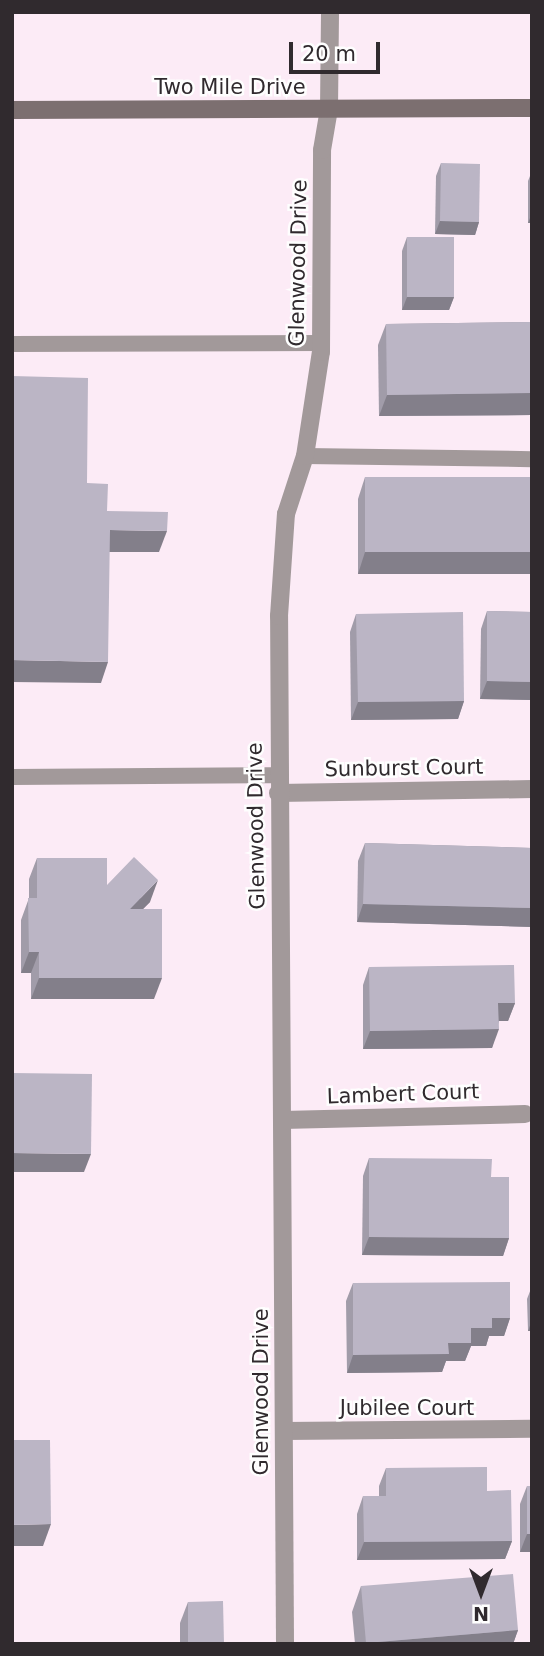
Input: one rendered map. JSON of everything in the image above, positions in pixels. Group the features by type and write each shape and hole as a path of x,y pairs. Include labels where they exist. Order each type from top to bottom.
{"street":[{"name":"Glenwood Drive","path":"285,1644 279,616 286,514 305,456 321,343 322,150 329,109 330,12"},
{"name":"Two Mile Drive","path":"12,110 532,108"},
{"name":"Sunburst Court","path":"278,793 532,789"},
{"name":"Lambert Court","path":"283,1121 525,1114"},
{"name":"Jubilee Court","path":"284,1432 531,1429"}],"lane":[{"path":"12,344 321,343"},
{"path":"305,456 532,459"},
{"path":"12,777 278,775"}],"building":[{"path":"441,163 480,164 479,222 440,221"},
{"path":"407,237 454,237 454,297 407,297"},
{"path":"532,322 532,393 387,395 386,324"},
{"path":"12,376 88,378 87,483 108,484 107,511 168,512 167,531 110,530 108,662 12,660"},
{"path":"365,477 532,477 532,552 365,552"},
{"path":"487,611 532,612 532,682 487,681"},
{"path":"463,612 464,701 358,702 356,614"},
{"path":"365,843 532,848 532,908 363,904"},
{"path":"134,857 158,880 130,909 162,909 162,978 39,978 39,952 29,952 28,898 37,898 37,858 107,858 107,885"},
{"path":"514,965 515,1003 498,1003 499,1029 370,1031 369,967"},
{"path":"12,1073 92,1074 91,1154 12,1153"},
{"path":"369,1158 492,1159 491,1177 509,1177 509,1238 369,1237"},
{"path":"510,1282 510,1318 492,1318 492,1328 471,1328 471,1343 448,1343 449,1354 353,1355 353,1283"},
{"path":"12,1440 50,1440 51,1524 12,1525"},
{"path":"487,1467 487,1491 511,1490 512,1541 364,1542 363,1496 386,1496 386,1468"},
{"path":"527,1486 532,1486 532,1534 527,1534"},
{"path":"513,1574 518,1630 366,1643 361,1586"},
{"path":"223,1601 224,1644 188,1644 188,1602"}]}
